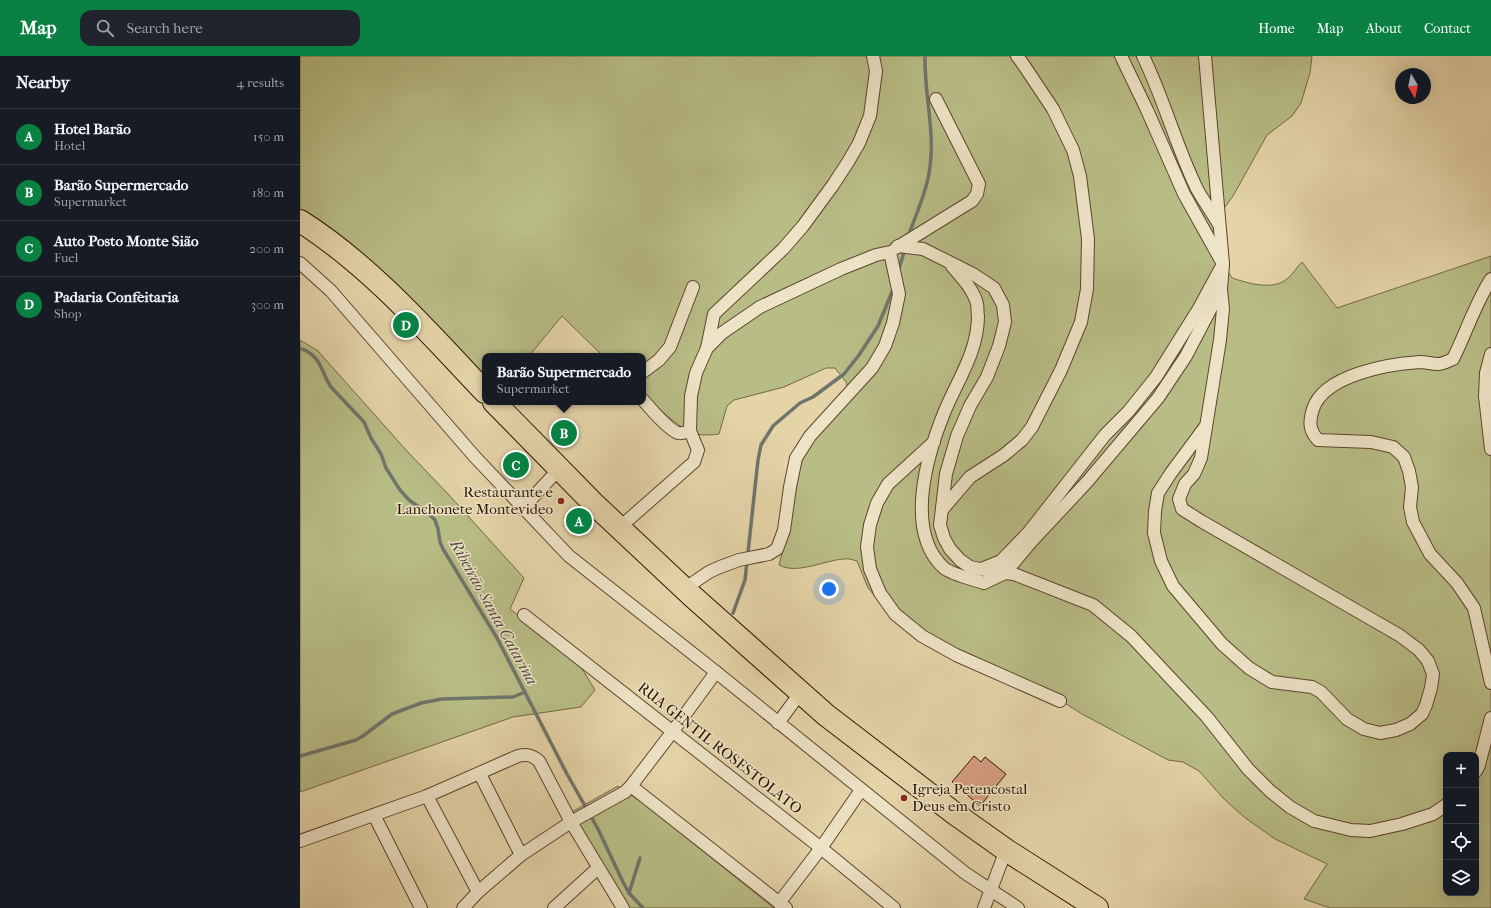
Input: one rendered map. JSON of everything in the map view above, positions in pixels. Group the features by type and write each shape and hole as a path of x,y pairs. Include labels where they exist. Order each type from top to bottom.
{"highway":[{"path":"300,221 322,235 375,280 433,337 482,389"},
{"path":"497,405 559,470 619,528 684,589 801,692 861,742 954,813 1006,850 1097,908"}],"street":[{"path":"619,528 694,462 698,450 690,431 691,396 696,373 707,348 714,314 783,250 829,191 848,162 870,116 876,70 874,56"},
{"path":"942,510 970,477 1004,455 1022,440 1032,427 1060,370 1081,322 1087,289 1088,239 1080,176 1072,150 1053,109 1017,56"},
{"path":"1121,56 1147,110 1184,194 1223,264"},
{"path":"1143,56 1156,82 1198,189 1220,225"},
{"path":"1205,56 1223,264 1221,288 1223,308 1220,340 1201,458 1194,474 1185,484 1179,499 1182,509 1201,522 1399,635 1419,650 1428,661 1433,674 1431,688 1422,714 1410,724 1396,730 1380,733 1364,729 1348,719 1321,692 1312,687 1272,682 1249,668 1222,644 1173,586 1161,561 1154,533 1158,493 1205,427"},
{"path":"707,348 722,333 760,307 841,269 894,249 972,200 977,194 979,184 936,99"},
{"path":"894,249 923,249 972,274 994,288 1003,305 1005,322 999,346 987,377 970,406 957,436 946,474 940,525 944,538 950,549 960,560 970,567 1021,576 1093,605 1131,636 1207,717 1248,768 1270,791 1290,807 1314,821 1351,830 1370,830 1402,824 1433,814 1443,807"},
{"path":"684,589 720,566 739,560 769,554 777,549 784,530 796,458 810,436 872,368 886,346 893,323 899,294 894,249"},
{"path":"300,263 331,291 470,452 569,556 716,672 965,873 1018,908"},
{"path":"950,264 972,292 977,304 978,321 975,340 970,355 944,412 927,468 922,493 924,532 932,554 945,569 984,583 1005,573 1031,542 1091,477 1158,398 1186,356 1221,288"},
{"path":"981,569 1001,561 1028,533 1105,435 1128,412 1156,377 1198,310 1223,264"},
{"path":"1491,279 1481,295 1453,360 1440,364 1420,362 1387,366 1354,375 1328,388 1315,402 1310,418 1312,433 1318,440 1371,442 1393,447 1404,457 1409,471 1412,487 1410,507 1412,522 1430,554 1457,583 1474,608 1491,683"},
{"path":"646,370 659,360 670,347 693,287"},
{"path":"1491,354 1486,373 1485,396 1491,449"},
{"path":"646,404 655,414 677,432 684,433 690,431"},
{"path":"934,442 888,484 877,503 870,525 867,547 870,569 880,593 895,614 922,636 956,655 1060,701"},
{"path":"523,508 559,470"},
{"name":"RUA GENTIL ROSESTOLATO","path":"524,614 821,848 894,908"},
{"path":"463,908 478,892 520,855 571,822 625,792 673,731 716,672"},
{"path":"778,723 801,692"},
{"path":"1479,765 1491,718"},
{"path":"300,841 427,796 525,754 539,761 571,822 623,908"},
{"path":"480,774 520,855"},
{"path":"631,786 782,905 861,790"},
{"path":"427,796 478,892"},
{"path":"374,815 420,908"},
{"path":"984,908 1006,850"},
{"path":"554,908 598,868"}],"green space":[{"path":"300,56 1312,56 1310,73 1301,103 1292,116 1267,135 1233,196 1214,222 1220,258 1232,278 1260,285 1274,285 1287,279 1302,262 1337,308 1491,256 1491,908 1330,908 1304,899 1327,864 1275,839 1244,817 1224,799 1199,771 1183,762 1168,760 1082,714 1041,688 962,660 893,617 868,588 857,561 850,559 836,560 802,568 786,568 779,565 786,537 797,469 812,439 848,389 846,382 835,368 826,368 784,387 734,400 727,406 719,434 699,435 680,426 646,397 646,353 600,353 562,316 531,353 482,353 482,374 326,226 313,216 300,210"},
{"path":"300,340 318,351 406,450 524,578 510,609 576,659 595,690 581,707 513,717 300,792"},
{"path":"618,786 644,804 774,908 624,908 570,813"}],"building":[{"path":"974,756 981,762 985,757 1006,774 980,806 952,782"}],"waterway":[{"path":"908,237 924,194 930,167 931,139 925,56"},
{"path":"898,272 905,249"},
{"path":"733,613 745,580 758,460 761,445 773,426 800,403 813,397 844,374 859,355 878,326 894,287"},
{"name":"Ribeirão Santa Catarina","path":"300,348 309,352 315,357 331,387 364,422 371,438 381,454 386,468 400,490 409,500 435,520 443,549 497,638 567,774 598,829 629,893 643,908"},
{"path":"300,756 356,740 392,714 421,703 442,699 513,697 525,692"},
{"path":"629,893 640,858"}],"place":[{"name":"Padaria Confeitaria","path":"406,325"},
{"name":"Barão Supermercado","path":"564,433"},
{"name":"Auto Posto Monte Sião","path":"516,465"},
{"name":"Restaurante e Lanchonete Montevideo","path":"561,501"},
{"name":"Hotel Barão","path":"579,521"},
{"name":"Igreja Petencostal Deus em Cristo","path":"904,798"}]}
